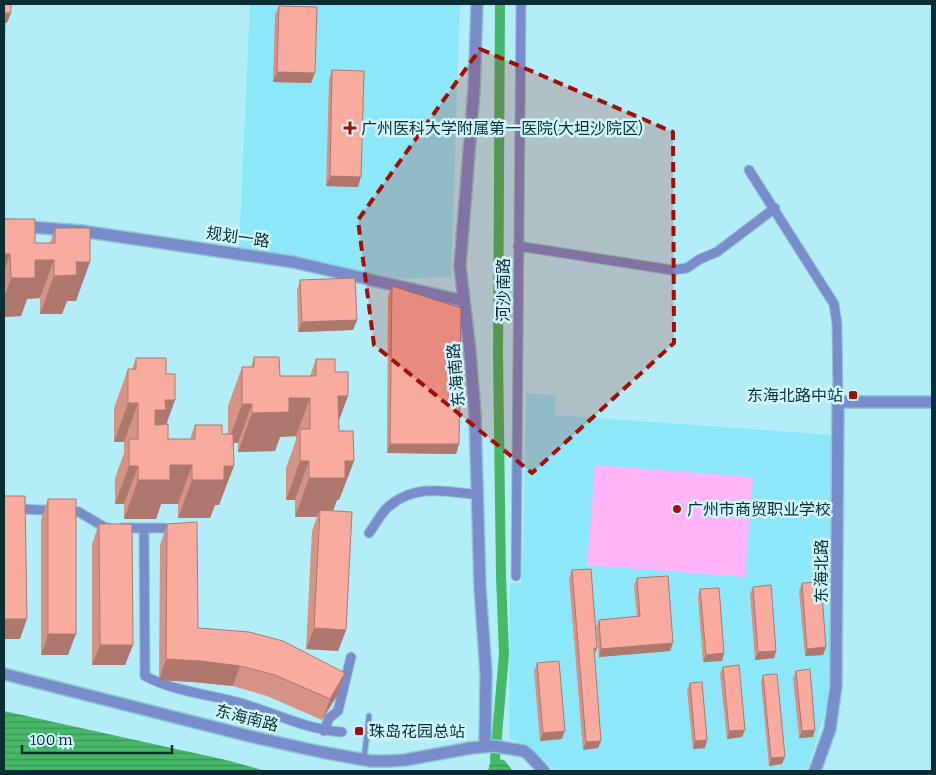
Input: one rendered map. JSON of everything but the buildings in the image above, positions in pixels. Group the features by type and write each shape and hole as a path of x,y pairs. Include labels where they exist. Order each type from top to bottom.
{"street":[{"name":"东海南路","path":"477,4 474,90 460,266 473,384 481,614 490,746"},
{"name":"河沙南路","path":"516,576 521,4"},
{"path":"749,170 775,208 834,304 837,324 838,402 932,402"},
{"path":"518,246 672,270 687,268 700,259 716,252 775,208"},
{"name":"规划一路","path":"4,225 81,231 293,262 464,301"},
{"name":"东海北路","path":"815,771 830,729 836,686 838,402"},
{"path":"369,534 386,509 400,498 434,490 478,495"},
{"path":"4,508 79,512 106,528 164,528"},
{"path":"144,528 145,676 160,684 239,702 324,731 342,732"},
{"path":"324,731 329,718 338,711 351,657"},
{"name":"东海南路","path":"4,674 270,741 364,759 404,760 490,746 511,747 529,754 544,771"}],"lane":[{"path":"364,759 370,716"}],"highlighted area":[{"path":"480,49 673,132 674,343 532,473 374,345 358,220"}],"shaded area":[{"name":"广州医科大学附属第一医院(大坦沙院区)","path":"250,4 460,4 451,277 404,279 239,251"},
{"name":"广州市商贸职业学校","path":"526,393 556,395 555,415 832,435 829,680 826,709 807,771 555,771 543,758 529,748 509,738 510,583 522,583"},
{"path":"595,465 753,477 745,577 587,565"},
{"path":"4,711 226,760 266,771 4,771"},
{"path":"491,759 504,760 513,771 488,771"}],"waterway":[{"path":"495,759 504,654 498,355 500,4"}],"place":[{"name":"广州医科大学附属第一医院(大坦沙院区)","path":"350,128"},
{"name":"东海北路中站","path":"853,395"},
{"name":"广州市商贸职业学校","path":"677,509"},
{"name":"珠岛花园总站","path":"359,731"}]}
